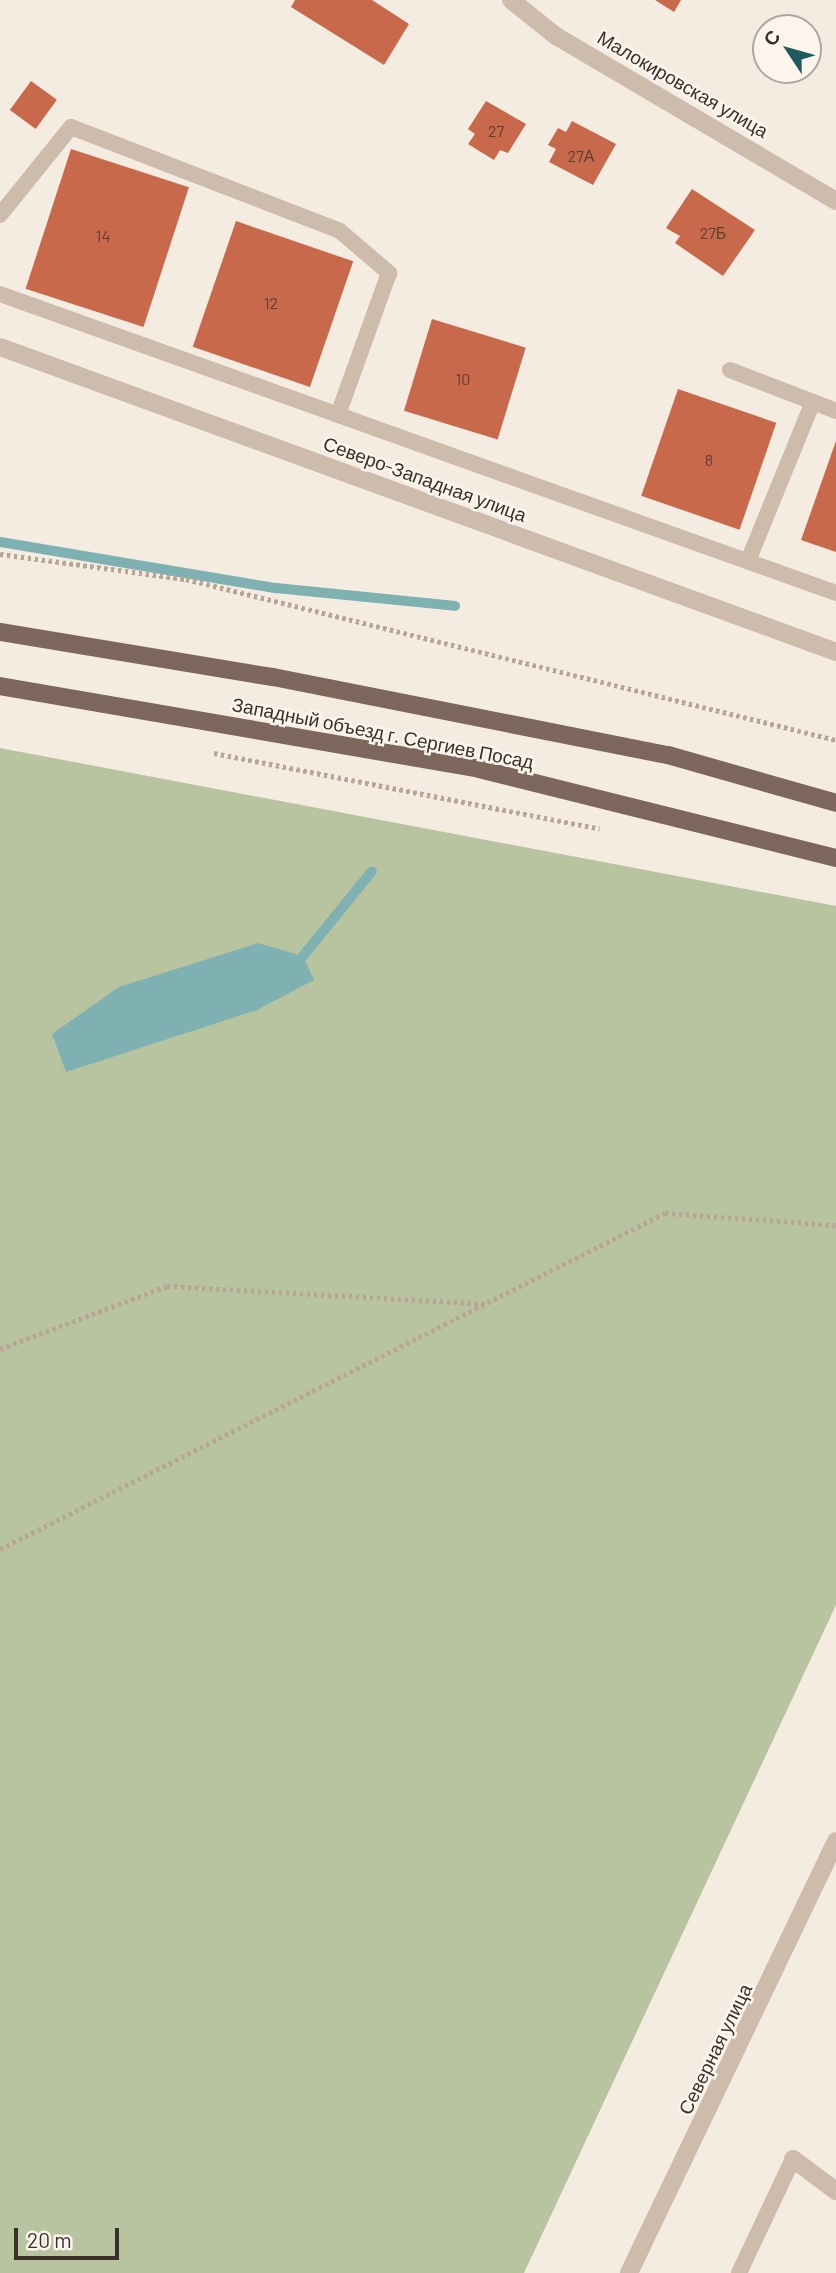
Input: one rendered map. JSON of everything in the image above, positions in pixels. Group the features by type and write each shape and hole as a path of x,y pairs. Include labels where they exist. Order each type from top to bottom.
{"main road":[{"name":"Западный объезд г. Сергиев Посад","path":"0,632 273,677 654,753 836,803"},
{"name":"Западный объезд г. Сергиев Посад","path":"0,686 479,769 836,858"}],"street":[{"name":"Малокировская улица","path":"511,0 556,36 836,201"},
{"name":"Северо-Западная улица","path":"0,346 836,652"},
{"name":"Северная улица","path":"629,2273 836,1841"},
{"path":"793,2159 836,2191"}],"lane":[{"path":"0,215 71,127 340,231 389,273 338,415"},
{"path":"0,295 836,593"},
{"path":"730,370 836,411"},
{"path":"748,561 813,402"},
{"path":"739,2273 793,2159"}],"path":[{"path":"0,554 186,579 836,740"},
{"path":"202,751 607,831"},
{"path":"0,1549 665,1213 836,1225"},
{"path":"0,1349 167,1286 485,1304"}],"green space":[{"path":"0,748 836,906 836,1605 524,2273 0,2273"}],"water":[{"path":"258,943 303,956 314,980 257,1010 66,1072 52,1034 119,987"}],"building":[{"path":"295,0 372,0 409,24 384,65 291,7"},
{"path":"655,0 681,0 674,12"},
{"path":"31,81 57,100 36,129 10,110"},
{"path":"486,101 526,124 508,153 500,150 494,160 468,144 475,134 468,129"},
{"path":"572,121 616,144 593,185 549,162 556,149 548,145 558,128 566,132"},
{"path":"71,149 189,187 144,327 26,289"},
{"path":"692,189 755,230 723,276 675,243 680,236 666,228"},
{"path":"236,221 353,261 310,387 193,347"},
{"path":"432,319 526,348 498,439 404,411"},
{"path":"678,389 776,423 740,530 641,496"},
{"path":"836,441 836,552 801,540"}],"waterway":[{"path":"0,542 276,588 455,606"},
{"path":"303,956 372,871"}]}
